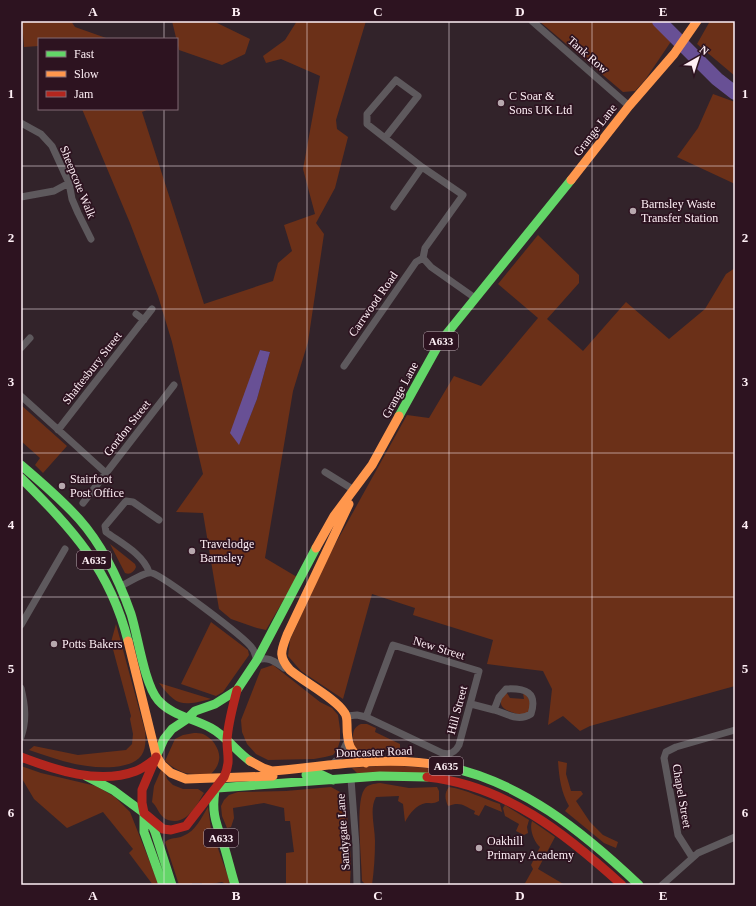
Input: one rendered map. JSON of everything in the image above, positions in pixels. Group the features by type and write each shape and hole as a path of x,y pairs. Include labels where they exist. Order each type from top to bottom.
{"main road":[{"name":"Grange Lane","path":"187,719 195,711 215,704 237,690 257,660 324,532 372,465 440,342 629,106 674,54 697,21"},
{"name":"A635","path":"21,465 67,507 82,523 93,536 108,559 121,586 132,616 154,694 167,708 187,719 210,727 227,741"},
{"name":"A635","path":"21,478 74,533 91,555 109,585 117,602 123,622 155,757"},
{"name":"A633","path":"347,716 343,709 301,679 284,663 281,652 302,600 347,510 354,490"},
{"name":"A633","path":"227,741 229,721 237,690"},
{"path":"347,716 347,742 353,753 366,763"},
{"path":"172,885 156,836 142,803 142,790 164,739 172,729 187,719"},
{"path":"21,757 84,775 112,789 146,815 156,825 163,829 171,830 183,828 190,823 224,777 228,768 229,760 227,741"},
{"name":"Doncaster Road","path":"227,741 250,762 263,769 272,771 402,761 443,766 474,773 502,784 547,809 604,852 639,885"},
{"path":"84,775 117,775 131,773 146,765 155,757"},
{"path":"155,757 171,773 179,777 186,778 320,774 333,780"},
{"path":"313,767 346,772 350,778"},
{"name":"Doncaster Road","path":"216,789 350,778 397,776 437,778 472,786 487,791 519,806 541,819 585,852 622,885"},
{"name":"A633","path":"216,789 214,814 215,823 235,885"},
{"path":"146,815 144,832 163,885"}],"street":[{"name":"Tank Row","path":"532,21 629,106"},
{"name":"Carrwood Road","path":"344,366 416,262 423,258 425,248 463,195 422,167 367,124 367,114 396,80 418,96 385,138"},
{"name":"Sheepcote Walk","path":"21,123 41,134 52,146 69,183 72,199 90,239"},
{"path":"394,207 422,167"},
{"path":"21,196 54,191 69,183"},
{"path":"423,258 431,267 475,298"},
{"name":"Shaftesbury Street","path":"58,430 152,309"},
{"path":"136,314 144,320"},
{"path":"21,348 30,338"},
{"name":"Gordon Street","path":"83,503 174,385"},
{"path":"21,396 106,473"},
{"path":"325,472 354,490"},
{"path":"159,520 129,500 126,501 107,523 105,529 106,532 141,559 149,572 160,577 185,595 247,643 252,648 257,660 263,658 270,659 301,679"},
{"path":"21,625 65,549"},
{"path":"121,586 149,572"},
{"name":"New Street","path":"366,717 393,645 479,671"},
{"name":"Hill Street","path":"453,752 459,745 479,671"},
{"path":"21,688 25,716 21,737"},
{"path":"471,704 516,718 523,718 531,714 533,698 527,691 506,689 499,697 494,710"},
{"name":"Doncaster Road","path":"347,716 356,715 366,717 442,753 448,754 453,752"},
{"name":"Chapel Street","path":"692,857 678,835 664,758 666,752 735,730"},
{"path":"331,766 341,755 347,742"},
{"name":"Sandygate Lane","path":"350,778 356,846 357,885"},
{"path":"662,885 692,857 735,837"}],"shaded area":[{"path":"22,21 71,21 75,27 106,38 38,38 38,46 24,47"},
{"path":"172,21 213,21 250,39 245,54 222,65 179,50 178,38 176,38"},
{"path":"297,21 366,21 336,120 337,129 348,137 335,188 316,223 324,234 308,342 293,391 265,558 297,577 266,630 231,619 219,609 203,513 176,512 203,474 172,342 158,296 130,223 82,110 147,110 142,112 204,304 273,281 278,263 292,251 284,225 315,214 303,169 320,76 281,59 266,63 263,56 285,40","holes":["260,350 270,352 257,399 239,444 246,391"]},
{"path":"539,21 653,21 663,27 672,40 645,80 635,91 623,92"},
{"path":"710,21 735,21 735,76 697,44"},
{"path":"713,94 735,102 735,184 677,157 698,128"},
{"path":"538,235 579,275 579,283 547,319 583,351 626,302 669,339 705,309 726,274 735,268 735,686 590,726 580,731 563,716 548,725 552,689 543,671 487,664 493,640 413,615 415,608 372,594 343,699 301,671 288,656 290,640 327,559 407,415 429,418 454,376 481,386 538,318 498,284"},
{"path":"260,350 270,352 257,399 239,445 230,433"},
{"path":"21,405 67,446 43,473 35,465 40,458 21,441"},
{"path":"110,544 135,564 136,567 133,572 129,574 125,573"},
{"path":"211,622 248,650 249,655 223,692 216,696 181,684"},
{"path":"116,624 145,731 145,747 140,758 122,766 92,767 71,763 29,750 34,746 78,755 126,750 132,744 133,734 130,719 131,716 111,642"},
{"path":"273,665 320,702 332,708 338,715 340,741 337,750 333,755 314,759 268,760 256,754 247,744 242,732 241,720 261,669"},
{"path":"159,683 211,699 193,703 181,703 171,697"},
{"path":"507,693 510,698 524,699 523,693 525,694 530,702 529,711 521,715 508,711 502,707 501,700"},
{"path":"361,724 367,724 376,728 375,732 400,744 400,750 387,750 370,754 360,753 354,744 353,736 355,728"},
{"path":"201,733 207,736 216,745 219,753 219,762 211,774 182,772 165,761 175,739 183,735"},
{"path":"558,761 567,763 566,774 571,791 581,791 583,794 576,801 590,822 603,835 618,842 616,848 604,843 565,811 569,806 561,784"},
{"path":"390,765 438,769 437,773 357,773 352,768"},
{"path":"21,766 41,773 96,786 115,797 130,812 159,885 153,885 129,853 133,849 103,812 67,828 34,799 21,777"},
{"path":"161,770 165,772 167,779 173,785 183,789 198,789 204,793 196,806 185,818 175,821 167,820 160,814 152,802 154,786"},
{"path":"380,783 409,788 437,787 439,791 439,801 434,803 426,803 419,806 411,813 405,822 403,804 398,801 399,796 376,797 373,807 375,858 373,879 372,885 366,885 362,881 359,820 361,797 365,788"},
{"path":"331,787 340,792 346,802 351,861 350,885 286,885 286,853 294,852 290,821 285,821 284,808 264,803 233,808 234,818 231,827 227,828 222,816 221,806 224,800 229,795 238,792 286,791"},
{"path":"449,787 468,792 500,804 502,812 485,805 479,816 474,814 475,811 459,804 448,806 446,801 446,792"},
{"path":"505,805 529,820 527,827 528,833 524,835 516,831 519,824 505,816 503,808"},
{"path":"208,807 211,829 230,882 226,884 222,882 205,885 202,885 202,883 192,883 192,885 179,885 165,842 169,839 178,838 188,834 198,824"},
{"path":"532,821 555,837 538,869 565,885 524,885 533,869 531,865 540,847 533,835 531,828"}],"waterway":[{"path":"659,21 717,79 735,93"}],"traffic: fast":[{"path":"399,416 440,342 571,180"},
{"path":"21,465 51,491 88,529 110,564 131,614 145,671 153,692 158,700 170,710 216,731 250,761"},
{"path":"21,478 73,533 100,571 111,592 128,641"},
{"path":"156,757 164,739 172,729 187,719 195,711 215,704 237,690 257,660 316,548"},
{"path":"444,766 472,773 499,783 525,796 573,828 596,846 639,885"},
{"path":"306,775 320,774 333,780"},
{"path":"86,776 113,790 144,813"},
{"path":"217,788 380,776 427,777"},
{"path":"215,791 215,819 235,885"},
{"path":"144,813 144,832 163,885"},
{"path":"149,818 172,885"}],"traffic: slow":[{"path":"571,180 629,106 674,54 697,21"},
{"path":"316,548 334,516 372,465 399,416"},
{"path":"349,504 287,635 282,649 282,657 290,670 334,701 345,713 350,746 356,755 366,763"},
{"path":"128,641 156,755 162,765 171,773 186,779 273,776"},
{"path":"250,761 272,771 380,761 401,761 444,766"}],"traffic: jam":[{"path":"156,757 142,790 144,813 163,829 171,830 186,826 224,777 228,762 227,740 237,690"},
{"path":"21,757 63,771 107,777 136,771 154,760"},
{"path":"427,777 455,782 482,790 508,801 533,815 556,831 579,848 622,885"}],"place":[{"name":"C Soar & Sons UK Ltd","path":"501,103"},
{"name":"Barnsley Waste Transfer Station","path":"633,211"},
{"name":"Stairfoot Post Office","path":"62,486"},
{"name":"Travelodge Barnsley","path":"192,551"},
{"name":"Potts Bakers","path":"54,644"},
{"name":"Oakhill Primary Academy","path":"479,848"}]}
